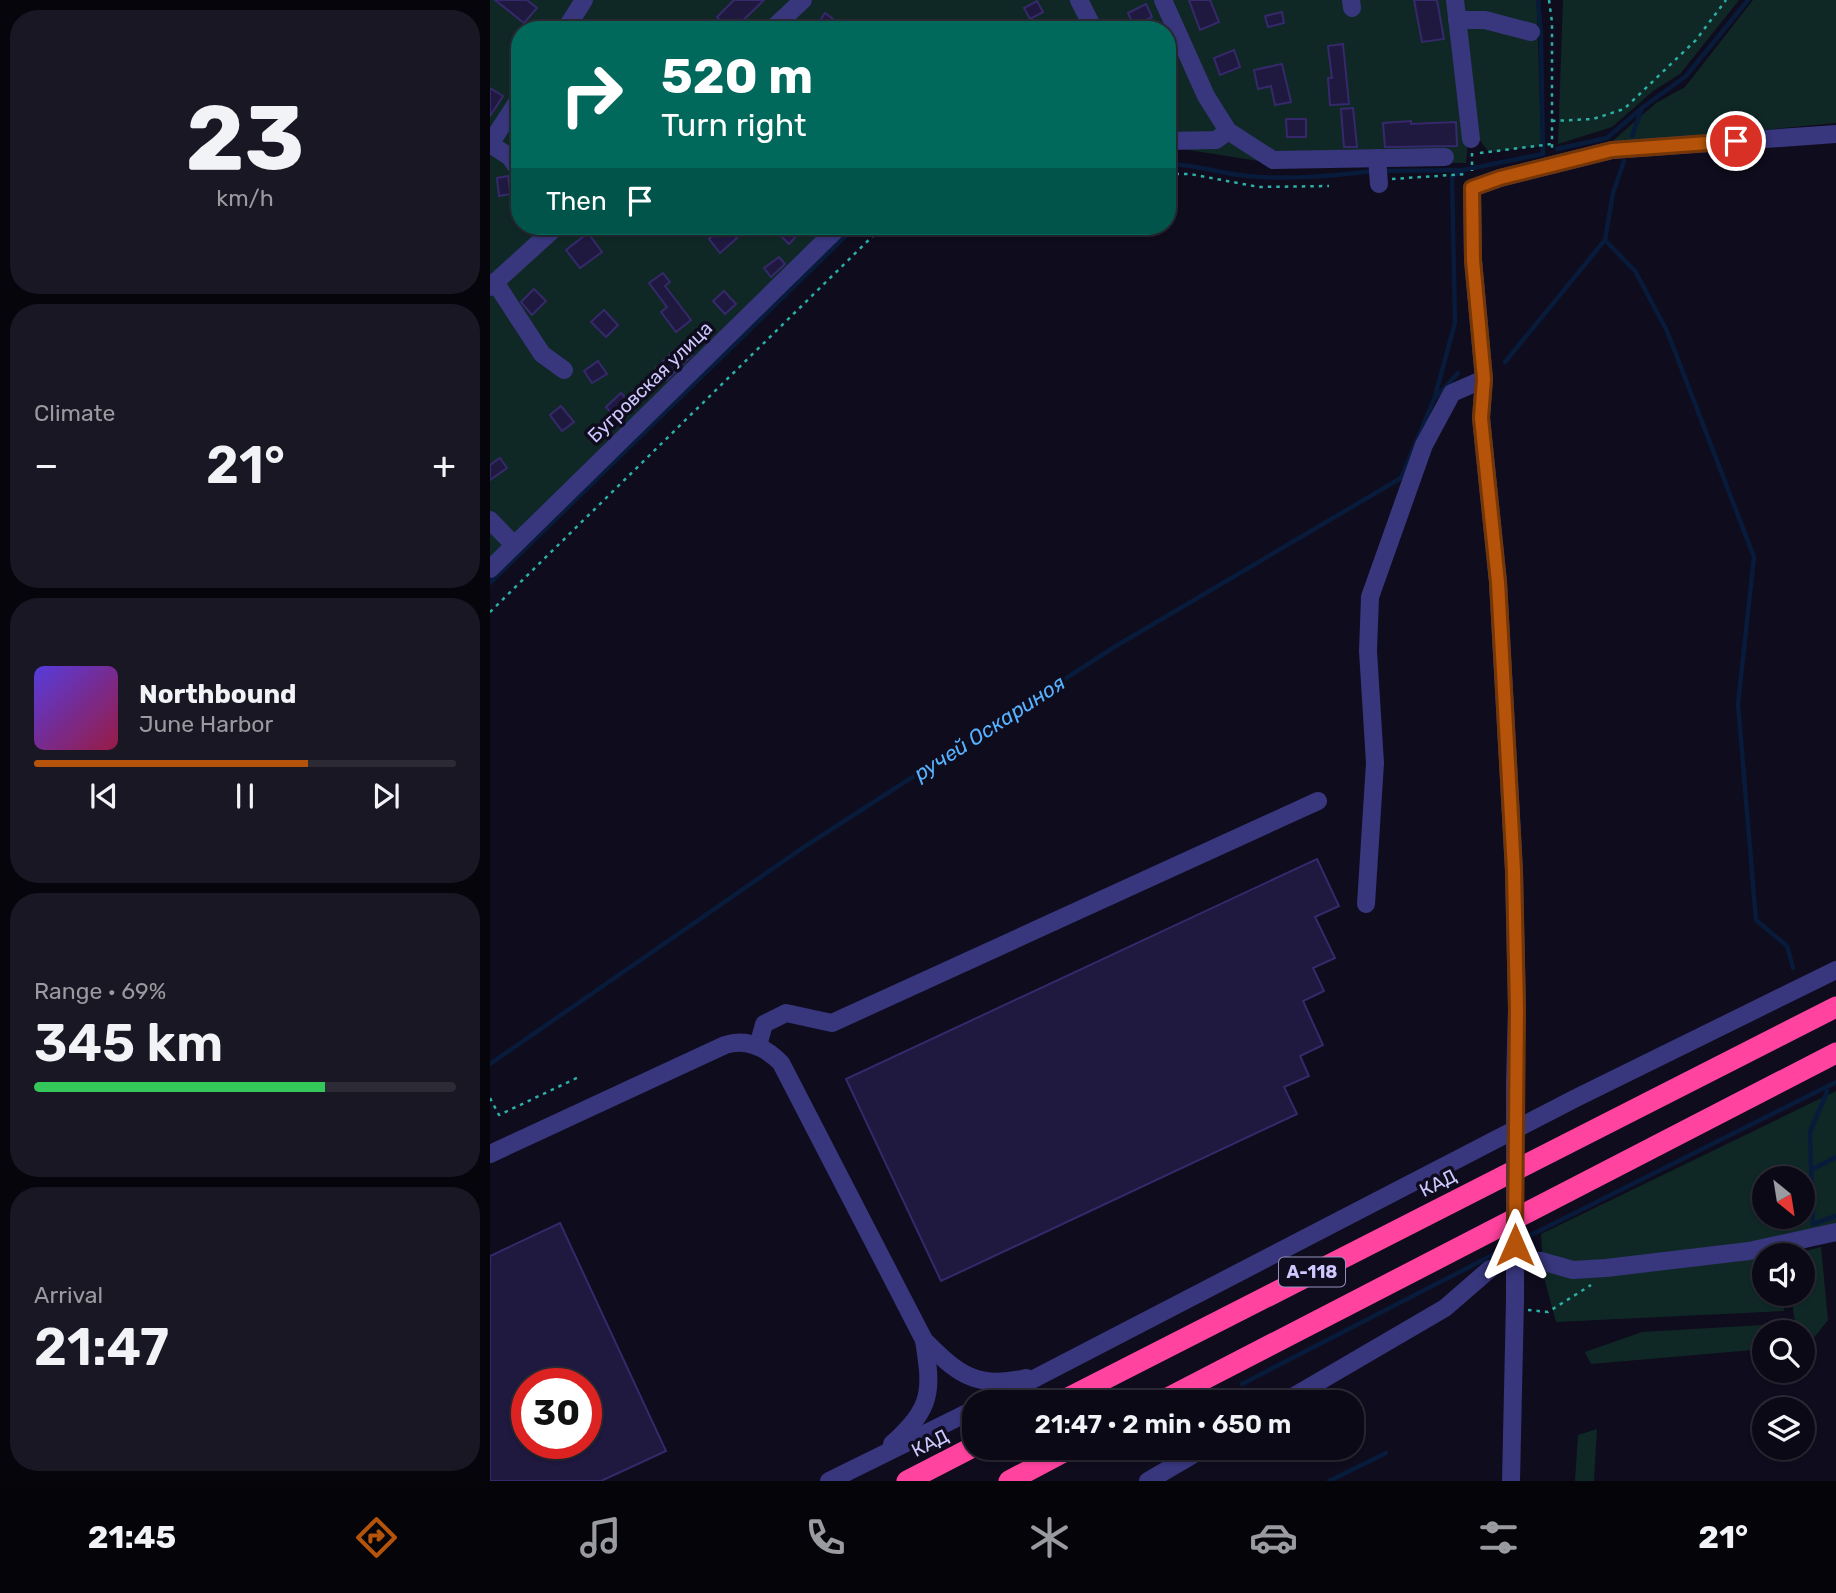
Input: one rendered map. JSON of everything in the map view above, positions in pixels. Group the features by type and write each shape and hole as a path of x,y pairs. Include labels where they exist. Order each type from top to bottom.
{"highway":[{"name":"КАД","path":"1084,1390 1836,1007"},
{"name":"А-118","path":"1183,1390 1836,1052"},
{"name":"КАД","path":"907,1481 962,1453"},
{"path":"1009,1481 1049,1460"}],"street":[{"path":"571,21 584,0"},
{"path":"781,21 803,0"},
{"path":"1079,0 1090,21"},
{"path":"1163,0 1172,21"},
{"path":"1455,0 1472,146"},
{"path":"1457,20 1485,20 1531,32"},
{"path":"1176,29 1206,96 1228,131 1273,160 1445,157"},
{"path":"511,112 490,144 511,159"},
{"path":"1176,141 1216,140 1228,131"},
{"path":"1511,1481 1517,1009 1514,871 1498,582 1481,418 1484,379 1473,260 1472,188 1500,178 1612,150 1836,134"},
{"path":"1377,158 1379,181"},
{"path":"547,235 492,284 542,354 564,370"},
{"name":"Бугровская улица","path":"490,569 831,235"},
{"path":"1366,904 1376,763 1368,651 1370,597 1424,445 1452,393 1484,379"},
{"path":"490,520 514,545"},
{"path":"758,1046 764,1024 786,1013 832,1023 1318,801"},
{"path":"1013,1390 1482,1146 1836,970"},
{"path":"490,1154 725,1045 737,1041 758,1046 781,1063 924,1340 946,1362 970,1378 994,1382 1046,1373"},
{"path":"1521,1260 1541,1261 1573,1270 1606,1268 1749,1251 1836,1232"},
{"path":"1305,1390 1445,1308 1490,1269"},
{"path":"877,1458 918,1419 929,1396 929,1372 924,1340"},
{"path":"829,1481 962,1416"},
{"path":"1148,1481 1184,1460"}],"path":[{"path":"1549,0 1552,22 1552,166"},
{"path":"1552,121 1593,119 1624,109 1696,40 1726,0"},
{"path":"1472,146 1552,144"},
{"path":"1472,165 1472,174"},
{"path":"1176,174 1190,174 1259,187 1329,186"},
{"path":"1379,181 1466,174"},
{"path":"490,612 874,235"},
{"path":"490,1098 499,1115 581,1076"},
{"path":"1548,1312 1598,1281 1606,1268"}],"green space":[{"path":"490,0 1537,0 1541,146 1489,152 1478,138 1468,140 1466,163 1265,162 1176,149 1176,21 511,21 511,235 838,235 490,578"},
{"path":"1563,0 1739,0 1680,74 1653,91 1612,127 1558,144"},
{"path":"1753,0 1836,0 1836,123 1608,145 1656,103 1685,87"},
{"path":"1836,1091 1836,1227 1775,1240 1775,1243 1752,1243 1752,1306 1783,1306 1784,1311 1556,1322 1544,1277 1541,1234"},
{"path":"1821,1247 1828,1320 1815,1336 1815,1320 1795,1320 1793,1306 1815,1306 1815,1249"},
{"path":"1752,1326 1752,1350 1591,1364 1585,1352 1642,1332"},
{"path":"1597,1429 1594,1481 1575,1481 1578,1435"}],"building":[{"path":"495,0 527,0 537,8 526,21 521,21"},
{"path":"734,0 764,0 742,21 721,21 717,17"},
{"path":"1189,0 1210,0 1219,22 1200,30"},
{"path":"1414,0 1437,0 1444,39 1422,42"},
{"path":"1037,1 1043,12 1030,19 1024,8"},
{"path":"1146,4 1152,17 1144,21 1132,21 1128,13"},
{"path":"1282,12 1284,23 1268,27 1265,16"},
{"path":"825,13 836,21 820,21"},
{"path":"1343,44 1349,104 1330,105 1328,78 1332,78 1328,46"},
{"path":"1234,50 1240,67 1220,75 1214,58"},
{"path":"1282,64 1291,102 1275,105 1271,86 1258,89 1254,70"},
{"path":"490,88 503,96 490,116"},
{"path":"1353,108 1357,147 1344,147 1341,109"},
{"path":"1286,119 1306,119 1306,137 1287,137"},
{"path":"1411,121 1411,124 1456,122 1457,146 1385,147 1383,123"},
{"path":"508,176 510,194 499,196 497,178"},
{"path":"585,235 589,235 602,252 580,268 566,250"},
{"path":"714,235 734,235 737,238 720,253 709,239"},
{"path":"780,235 797,235 789,244"},
{"path":"779,257 785,264 771,277 764,268"},
{"path":"663,273 670,282 665,286 691,320 676,332 661,312 667,307 649,283"},
{"path":"534,289 546,301 532,315 521,302"},
{"path":"724,291 736,304 725,314 713,301"},
{"path":"604,310 618,325 606,337 591,322"},
{"path":"681,344 692,355 667,380 656,368"},
{"path":"598,361 607,374 592,383 584,371"},
{"path":"621,393 630,403 614,416 606,407"},
{"path":"561,406 574,422 562,431 550,415"},
{"path":"500,458 507,468 490,480 490,465"},
{"path":"1317,859 1339,906 1315,917 1335,958 1313,968 1324,991 1303,1001 1323,1045 1300,1056 1309,1076 1284,1087 1297,1114 941,1281 846,1079"},
{"path":"560,1223 666,1451 601,1481 490,1481 490,1256"}],"waterway":[{"path":"1463,170 1543,154 1538,0"},
{"name":"ручей Оскариноя","path":"1642,108 1686,76 1748,0"},
{"name":"ручей Оскариноя","path":"1557,149 1607,138 1642,108 1632,136"},
{"name":"ручей Оскариноя","path":"1505,362 1605,240 1613,193 1624,161"},
{"path":"1176,165 1238,175 1279,178 1373,171"},
{"path":"1384,171 1463,170 1452,177 1455,323 1435,396"},
{"path":"490,583 847,235"},
{"path":"1605,240 1635,271 1667,331 1754,557 1738,704 1756,920 1787,946 1793,968"},
{"name":"ручей Оскариноя","path":"490,1064 804,847 1116,646 1401,478 1434,399 1458,373"},
{"path":"1519,1241 1836,1082"},
{"path":"1826,1088 1827,1092 1810,1132 1813,1224 1836,1216"},
{"path":"1815,1168 1836,1157"},
{"path":"1242,1384 1512,1245"},
{"path":"1329,1481 1386,1453"}],"route":[{"path":"1515,1245 1517,1009 1514,871 1498,582 1481,418 1484,379 1473,260 1472,188 1500,178 1612,150 1736,141"}]}
